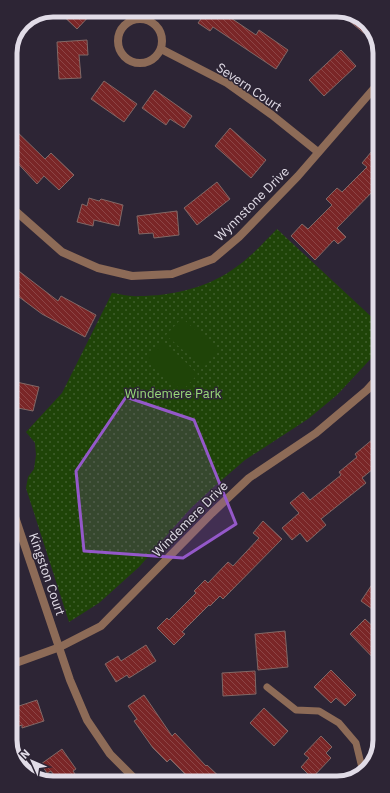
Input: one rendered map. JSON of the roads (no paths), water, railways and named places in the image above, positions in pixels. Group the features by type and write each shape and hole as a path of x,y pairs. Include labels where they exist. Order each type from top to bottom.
{"street":[{"path":"145,19 158,27 162,41 161,49 158,55 146,63 132,62 121,53 118,46 119,32 124,25 130,21 145,19"},
{"name":"Severn Court","path":"161,49 227,83 272,115 318,152"},
{"name":"Wynnstone Drive","path":"17,213 62,252 98,268 132,276 172,274 213,259 239,237 318,152 373,90"},
{"name":"Windemere Drive","path":"17,663 60,647 101,626 212,513 249,478 316,433 373,383"},
{"name":"Kingston Court","path":"17,522 70,680 87,720 110,754 132,776"}],"lane":[{"path":"267,687 296,710 319,711 340,723 356,744 362,767"}],"park label":[{"name":"Windemere Park","path":"173,393"}]}
